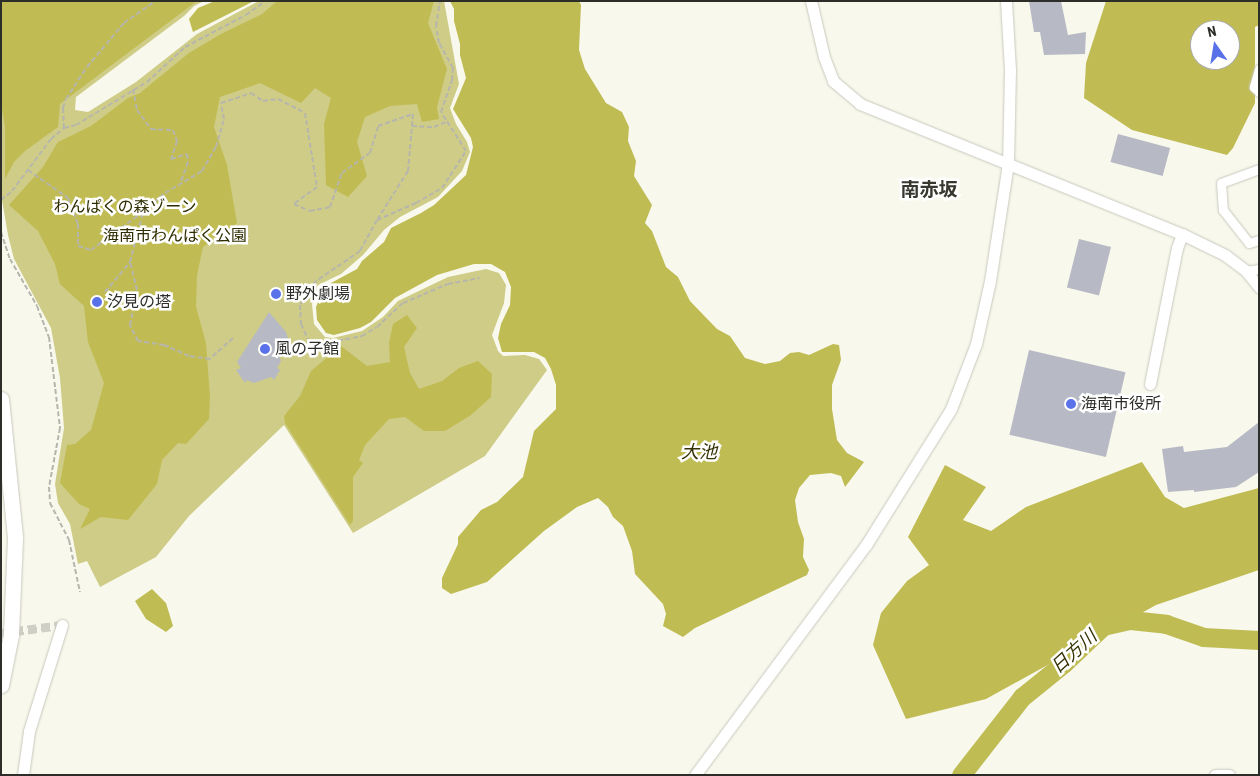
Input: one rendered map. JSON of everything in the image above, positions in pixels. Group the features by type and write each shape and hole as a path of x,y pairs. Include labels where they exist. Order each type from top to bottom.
{"highway":[{"path":"1,399 13,497 15,538 11,635 1,685"}],"street":[{"path":"811,1 824,57 833,81 860,104 1182,234 1225,255 1246,271 1259,287"},
{"path":"695,775 866,545 951,409 976,344 990,281 1008,164 1010,70 1006,1"},
{"path":"1259,69 1254,87 1259,92"},
{"path":"1259,169 1221,183 1223,210 1249,243 1259,240"},
{"path":"1150,384 1177,248 1182,234"},
{"path":"1246,271 1259,269"},
{"path":"23,775 29,731 62,624"},
{"path":"1215,775 1229,775"}],"path":[{"path":"64,128 63,108 66,99 87,67 124,23 156,1"},
{"path":"1,200 52,139 64,128 76,125 147,82 185,47 246,15 266,1"},
{"path":"377,220 416,203 442,188 466,151 441,112 452,80 453,68 440,43 436,26 440,1"},
{"path":"134,89 137,110 151,129 173,130 177,141 171,159 187,154 188,162 179,185"},
{"path":"28,170 68,198 78,224 78,246 91,250 143,212 165,193 202,171 216,147 224,120 221,103 251,93 263,101 278,99 306,113 317,187 294,204 310,211 330,207 342,173 370,153 378,126 413,114 408,170 360,251 316,281 300,305 301,324 308,339 316,345 362,336 377,327 403,303 448,284 479,278"},
{"path":"412,126 434,127 447,122"},
{"path":"105,292 130,262 143,212"},
{"path":"1,232 10,259 37,306 49,337 60,428 49,487 50,503 69,540 80,592"},
{"path":"130,262 137,290 130,325 138,341 164,345 189,356 210,359 233,338"}],"green space":[{"name":"海南市わんぱく公園","path":"1,1 204,1 194,6 184,16 76,97 75,110 88,112 136,82 197,34 259,1 444,1 459,84 450,108 470,152 462,171 438,197 400,217 384,230 363,255 341,274 318,285 312,304 314,324 325,337 333,338 362,331 383,317 398,301 448,277 486,269 499,273 506,285 504,303 492,335 498,351 503,356 525,355 539,359 547,370 485,456 353,533 284,425 189,516 156,557 100,587 87,561 78,564 70,524 58,503 55,484 64,428 60,378 51,328 14,259 1,194"},
{"path":"1,1 197,1 60,104 58,127 25,151 14,162 5,179 5,126 1,103"},
{"name":"わんぱくの森ゾーン","path":"277,1 434,1 428,23 447,69 437,107 439,119 422,122 417,104 390,106 365,117 357,142 367,176 348,197 326,185 324,124 331,98 315,88 301,103 260,83 220,97 214,127 227,165 237,223 203,247 197,275 196,307 206,343 210,397 209,419 186,444 178,443 162,460 157,484 128,520 101,517 80,529 90,509 79,504 60,483 67,445 75,444 91,430 104,383 88,342 84,306 60,284 55,264 38,231 9,205 43,167 58,142 91,126 128,98 140,93 189,53 221,34 262,14"},
{"path":"1106,1 1259,1 1259,25 1255,27 1255,103 1233,148 1227,155 1132,130 1084,98 1086,63"},
{"path":"407,315 417,328 404,347 410,373 419,389 442,381 459,368 478,361 492,374 491,397 471,415 445,431 424,431 405,417 389,419 365,445 359,460 363,463 353,477 353,521 350,525 285,423 284,416 300,396 311,371 341,346 367,366 390,362 389,343 393,324"},
{"path":"1142,462 1165,497 1184,508 1259,488 1259,570 1156,605 986,699 906,719 873,645 881,613 907,581 929,565 908,537 945,465 986,487 963,520 991,531 1026,507"}],"water":[{"path":"215,1 254,1 193,32 189,19 198,8"},
{"name":"大池","path":"450,1 579,1 581,5 579,50 585,69 606,103 622,112 629,127 628,141 636,161 634,176 652,205 645,223 652,231 666,267 678,277 690,301 717,329 730,336 745,358 765,364 780,361 790,353 799,352 809,355 833,344 839,345 841,360 832,385 832,409 837,440 847,453 864,462 845,487 841,476 831,473 810,475 799,488 795,500 798,522 804,539 803,557 809,570 807,575 695,628 683,637 663,626 666,614 663,604 635,574 632,551 623,526 598,498 577,507 544,531 487,582 451,594 442,588 442,578 458,544 458,537 481,510 497,502 523,477 534,431 556,409 556,385 545,358 534,352 502,352 498,338 501,324 510,305 511,287 505,272 491,264 474,264 437,275 395,298 371,322 360,328 334,335 326,333 317,320 316,307 321,295 331,283 357,269 362,261 384,242 391,228 434,205 466,175 473,147 471,138 453,109 466,78 454,21 454,9"},
{"path":"152,589 166,603 173,626 166,632 146,619 135,601"}],"building":[{"path":"1029,1 1061,1 1068,35 1086,32 1085,54 1044,55 1040,32 1034,32"},
{"path":"1118,134 1170,148 1163,176 1110,162"},
{"path":"1079,239 1111,247 1099,295 1067,288"},
{"name":"風の子館","path":"269,312 286,332 290,345 278,352 281,361 277,368 280,370 274,380 271,377 254,383 247,380 245,383 236,370 241,368 237,362"},
{"name":"海南市役所","path":"1029,350 1125,372 1106,457 1009,435"},
{"path":"1259,422 1259,472 1236,487 1194,492 1194,490 1168,492 1162,449 1183,446 1184,452 1227,447"}],"waterway":[{"name":"日方川","path":"961,775 1022,697 1064,663 1103,626 1130,620 1166,624 1203,637 1259,640"}],"tunnel":[{"path":"1,633 62,625"}],"place":[{"name":"野外劇場","path":"276,294"},
{"name":"汐見の塔","path":"97,302"},
{"name":"風の子館","path":"265,349"},
{"name":"海南市役所","path":"1071,404"}],"district":[{"name":"南赤坂","path":"929,190"}]}
